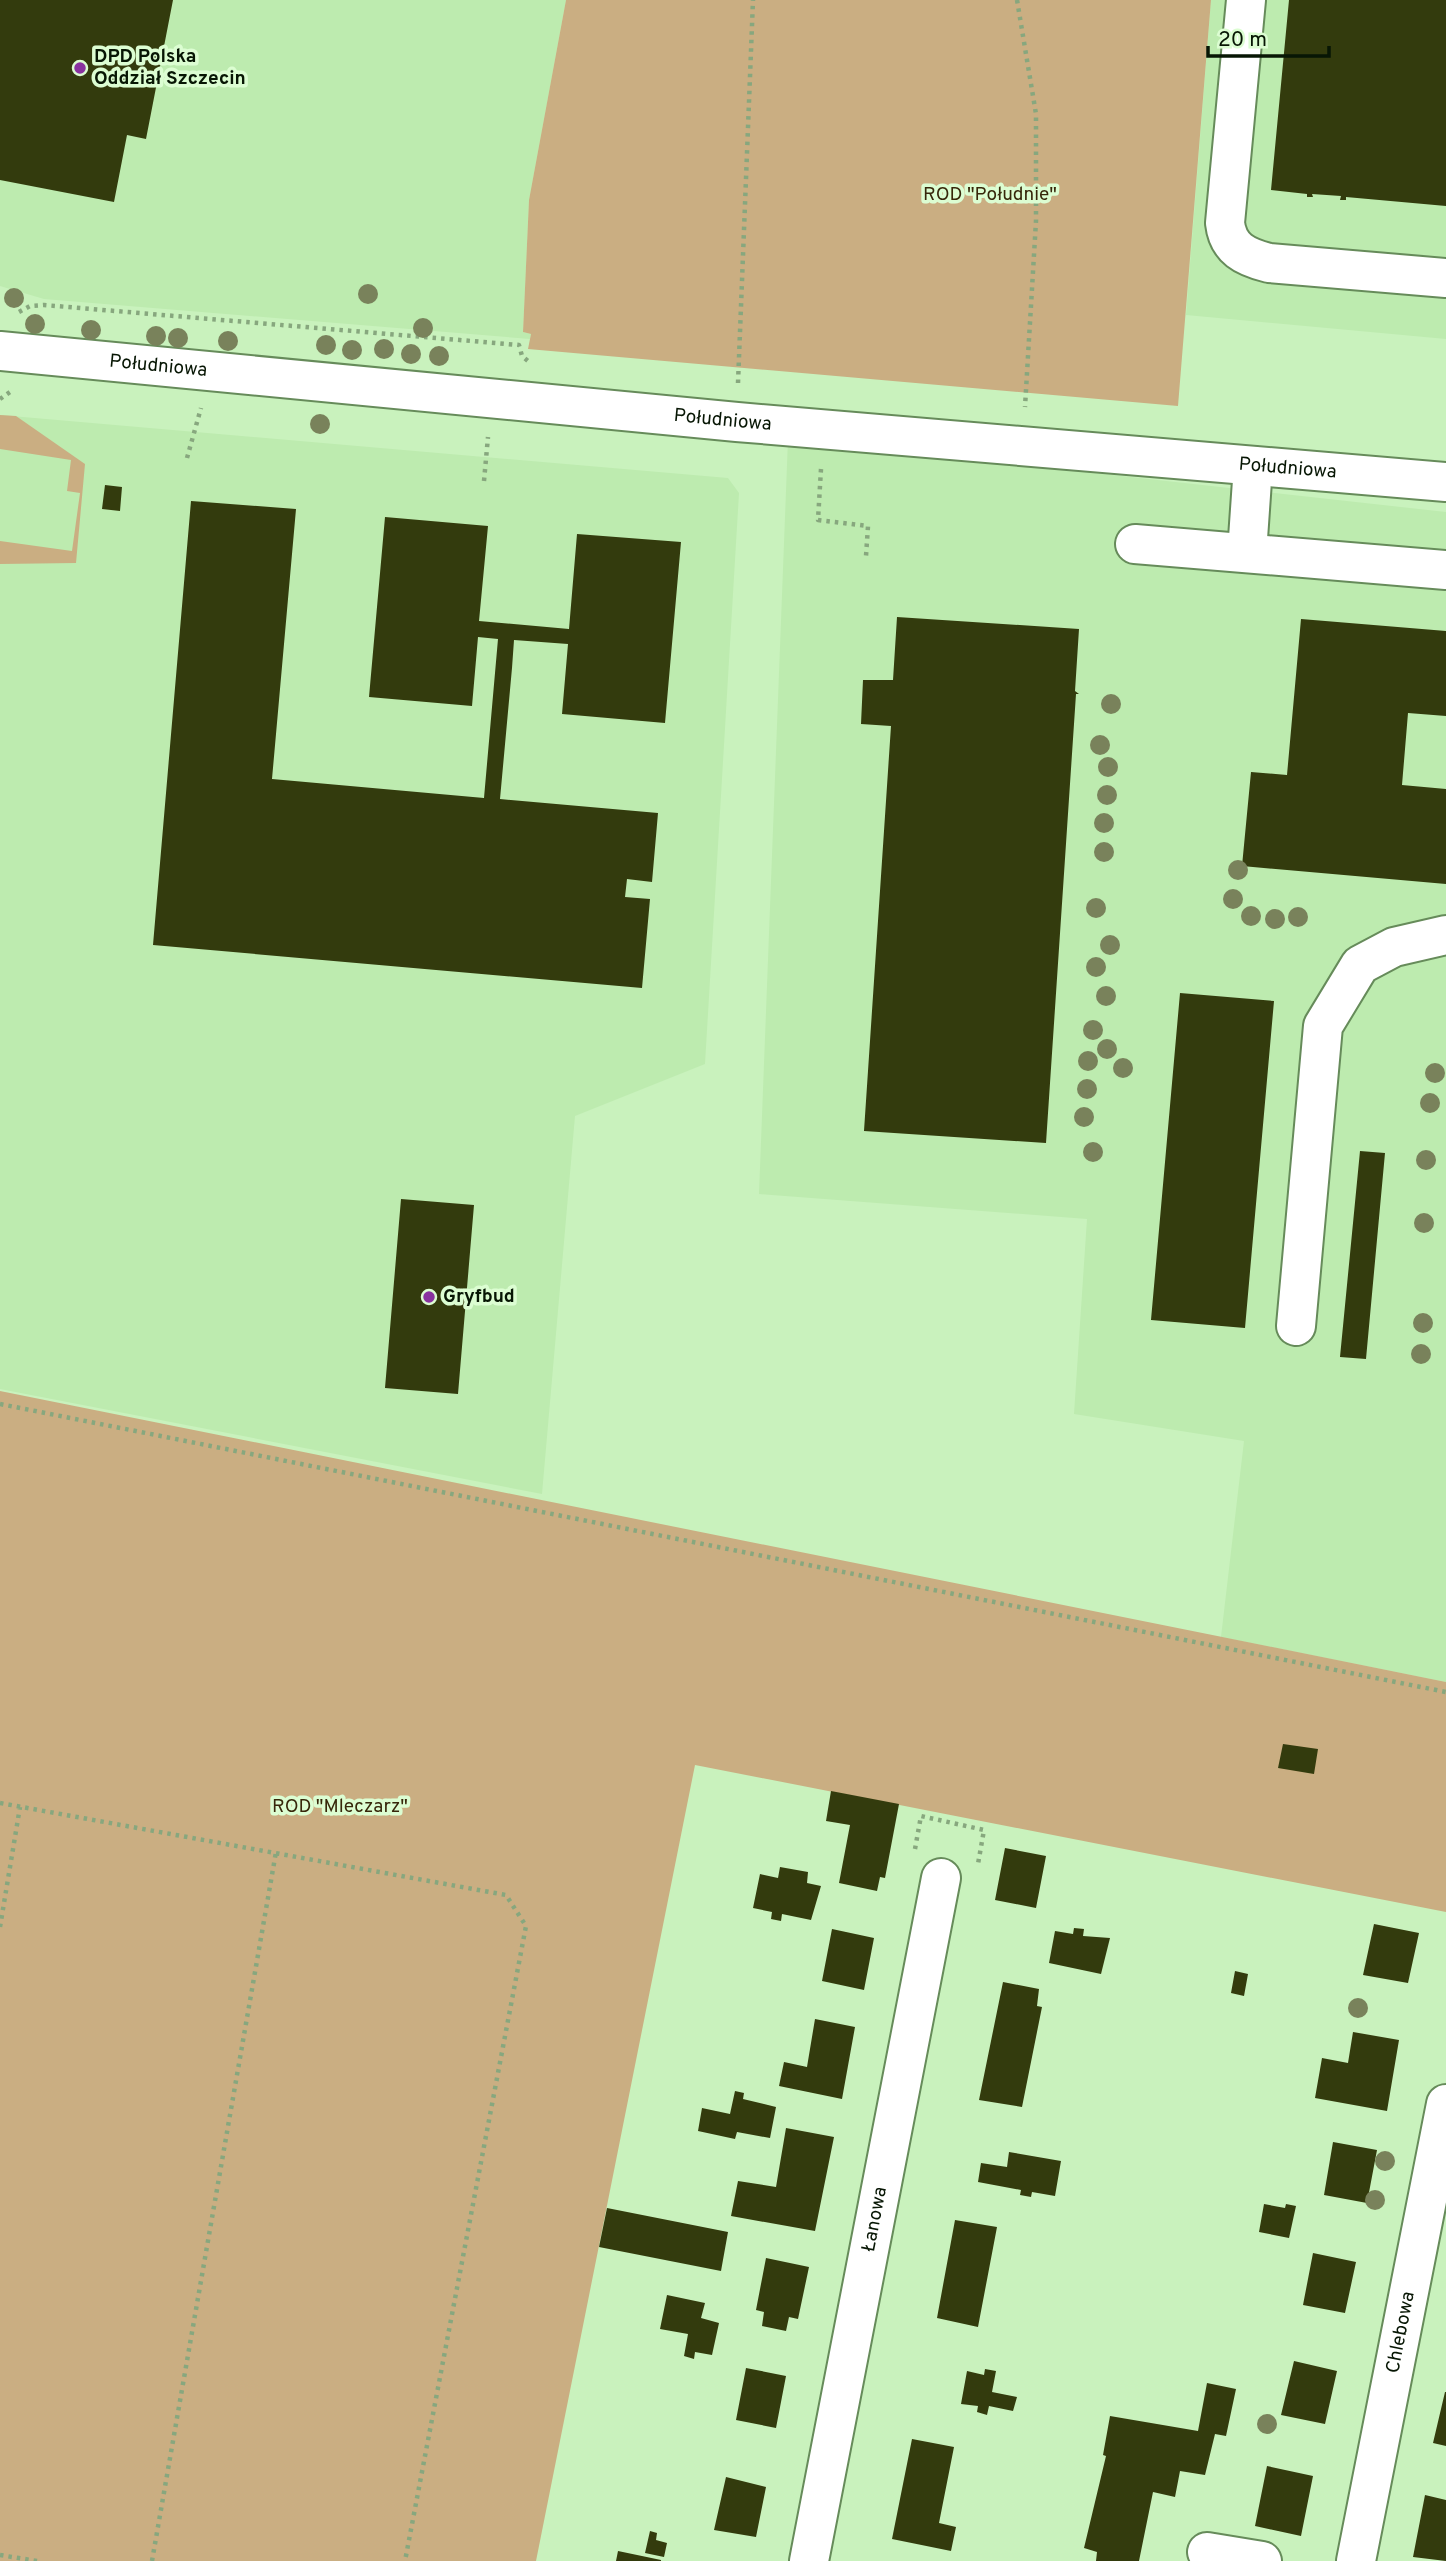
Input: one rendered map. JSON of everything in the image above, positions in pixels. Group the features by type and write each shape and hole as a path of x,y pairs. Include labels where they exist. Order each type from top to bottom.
{"street":[{"path":"1246,0 1225,222 1226,235 1232,245 1241,253 1269,263 1446,278"},
{"name":"Południowa","path":"4,352 737,422 1446,482"},
{"path":"1247,553 1252,466"},
{"path":"1135,544 1446,570"},
{"path":"1296,1326 1323,1026 1360,965 1394,947 1446,935"},
{"name":"Łanowa","path":"809,2561 941,1878"},
{"name":"Chlebowa","path":"1356,2561 1446,2104"},
{"path":"1207,2552 1262,2561"}],"path":[{"path":"737,422 753,0"},
{"path":"1017,0 1036,114 1036,222 1024,447"},
{"path":"4,352 11,323 18,313 30,306 44,304 519,345 522,356 530,363 556,376 554,404"},
{"path":"0,1404 1446,1692"},
{"path":"0,1803 506,1895 526,1926 405,2561"},
{"path":"0,1927 20,1807"},
{"path":"152,2561 276,1853"},
{"path":"0,2555 37,2561"}],"shaded area":[{"path":"0,0 566,0 529,200 523,332 531,334 530,339 44,299 0,286"},
{"path":"1211,0 1446,0 1446,339 1186,315"},
{"path":"0,415 728,478 739,493 705,1064 575,1116 542,1494 0,1389"},
{"path":"788,439 1446,512 1446,1682 1221,1637 1244,1441 1074,1414 1087,1219 759,1194"}],"green space":[{"name":"ROD \"Południe\"","path":"566,0 1211,0 1178,406 528,349 531,334 523,332 529,200"},
{"path":"0,415 16,416 85,464 76,563 0,564 0,541 72,551 80,493 67,491 71,460 0,449"},
{"name":"ROD \"Mleczarz\"","path":"0,1391 1446,1682 1446,1912 695,1765 536,2561 0,2561"}],"building":[{"name":"DPD Polska Oddział Szczecin","path":"0,0 173,0 146,139 127,135 114,202 0,180"},
{"path":"1289,0 1446,0 1446,206 1346,197 1346,200 1340,200 1341,196 1312,194 1313,197 1307,197 1307,194 1271,190"},
{"path":"105,485 122,487 120,511 102,509"},
{"path":"191,501 296,509 272,779 484,798 498,639 478,637 472,706 369,697 385,517 488,526 479,621 569,629 577,534 681,542 665,723 562,714 568,644 514,640 500,799 658,813 652,882 627,879 625,897 650,899 642,988 153,945"},
{"path":"897,617 1079,629 1075,691 1079,694 1076,694 1046,1143 864,1131 891,726 861,724 863,680 893,680"},
{"path":"1301,619 1446,631 1446,716 1408,713 1402,785 1446,789 1446,884 1242,866 1251,772 1287,775"},
{"path":"1180,993 1274,1001 1245,1328 1151,1320"},
{"path":"1360,1151 1385,1153 1366,1359 1340,1357"},
{"name":"Gryfbud","path":"401,1199 474,1205 458,1394 385,1388"},
{"path":"1283,1744 1318,1749 1314,1774 1278,1768"},
{"path":"831,1791 899,1804 885,1878 880,1877 877,1891 839,1883 850,1825 826,1821"},
{"path":"1005,1848 1046,1856 1036,1908 995,1900"},
{"path":"780,1867 808,1872 807,1883 821,1886 811,1920 782,1914 781,1921 771,1919 772,1912 753,1908 760,1874 778,1878"},
{"path":"1374,1924 1419,1933 1408,1983 1363,1975"},
{"path":"1074,1928 1084,1929 1083,1936 1110,1938 1101,1974 1049,1963 1055,1931 1073,1934"},
{"path":"832,1929 874,1938 864,1990 822,1981"},
{"path":"1235,1971 1248,1974 1244,1996 1231,1993"},
{"path":"1003,1982 1039,1989 1037,2006 1042,2007 1022,2107 979,2100"},
{"path":"815,2019 855,2027 842,2099 779,2086 784,2062 807,2067"},
{"path":"1353,2032 1399,2040 1387,2111 1315,2098 1322,2058 1348,2063"},
{"path":"735,2091 744,2093 743,2099 776,2107 770,2138 737,2132 735,2139 698,2131 702,2108 730,2114"},
{"path":"786,2128 834,2137 815,2231 731,2216 738,2181 776,2187"},
{"path":"1333,2142 1377,2150 1367,2203 1324,2195"},
{"path":"1009,2152 1061,2161 1055,2196 1032,2192 1031,2197 1020,2195 1021,2190 978,2182 981,2163 1007,2167"},
{"path":"1264,2204 1285,2208 1286,2204 1296,2206 1289,2238 1259,2232"},
{"path":"607,2208 728,2232 721,2271 599,2247"},
{"path":"955,2220 997,2227 978,2327 937,2318"},
{"path":"1313,2253 1356,2262 1345,2313 1303,2305"},
{"path":"766,2258 809,2267 798,2319 789,2317 786,2331 762,2326 764,2312 756,2310"},
{"path":"667,2295 705,2303 701,2318 719,2323 712,2355 695,2352 694,2359 684,2356 688,2334 660,2329"},
{"path":"1294,2361 1337,2371 1325,2424 1281,2415"},
{"path":"746,2368 786,2376 776,2428 736,2420"},
{"path":"985,2369 996,2371 992,2392 1017,2397 1013,2411 989,2406 987,2415 977,2412 978,2406 961,2404 967,2371 984,2375"},
{"path":"1207,2383 1236,2389 1226,2436 1215,2434 1205,2475 1180,2471 1175,2497 1153,2492 1139,2561 1096,2561 1097,2552 1084,2548 1106,2456 1103,2455 1110,2416 1198,2431"},
{"path":"1446,2392 1446,2446 1433,2443"},
{"path":"912,2439 954,2447 939,2523 956,2527 951,2551 892,2539"},
{"path":"1267,2466 1313,2476 1301,2536 1255,2526"},
{"path":"726,2477 766,2487 756,2537 714,2530"},
{"path":"1425,2495 1446,2500 1446,2561 1413,2557"},
{"path":"650,2531 657,2533 656,2540 667,2543 664,2557 645,2553"},
{"path":"618,2551 661,2560 661,2561 616,2561"}],"place":[{"name":"DPD Polska Oddział Szczecin","path":"80,68"},
{"name":"Gryfbud","path":"429,1297"}]}
